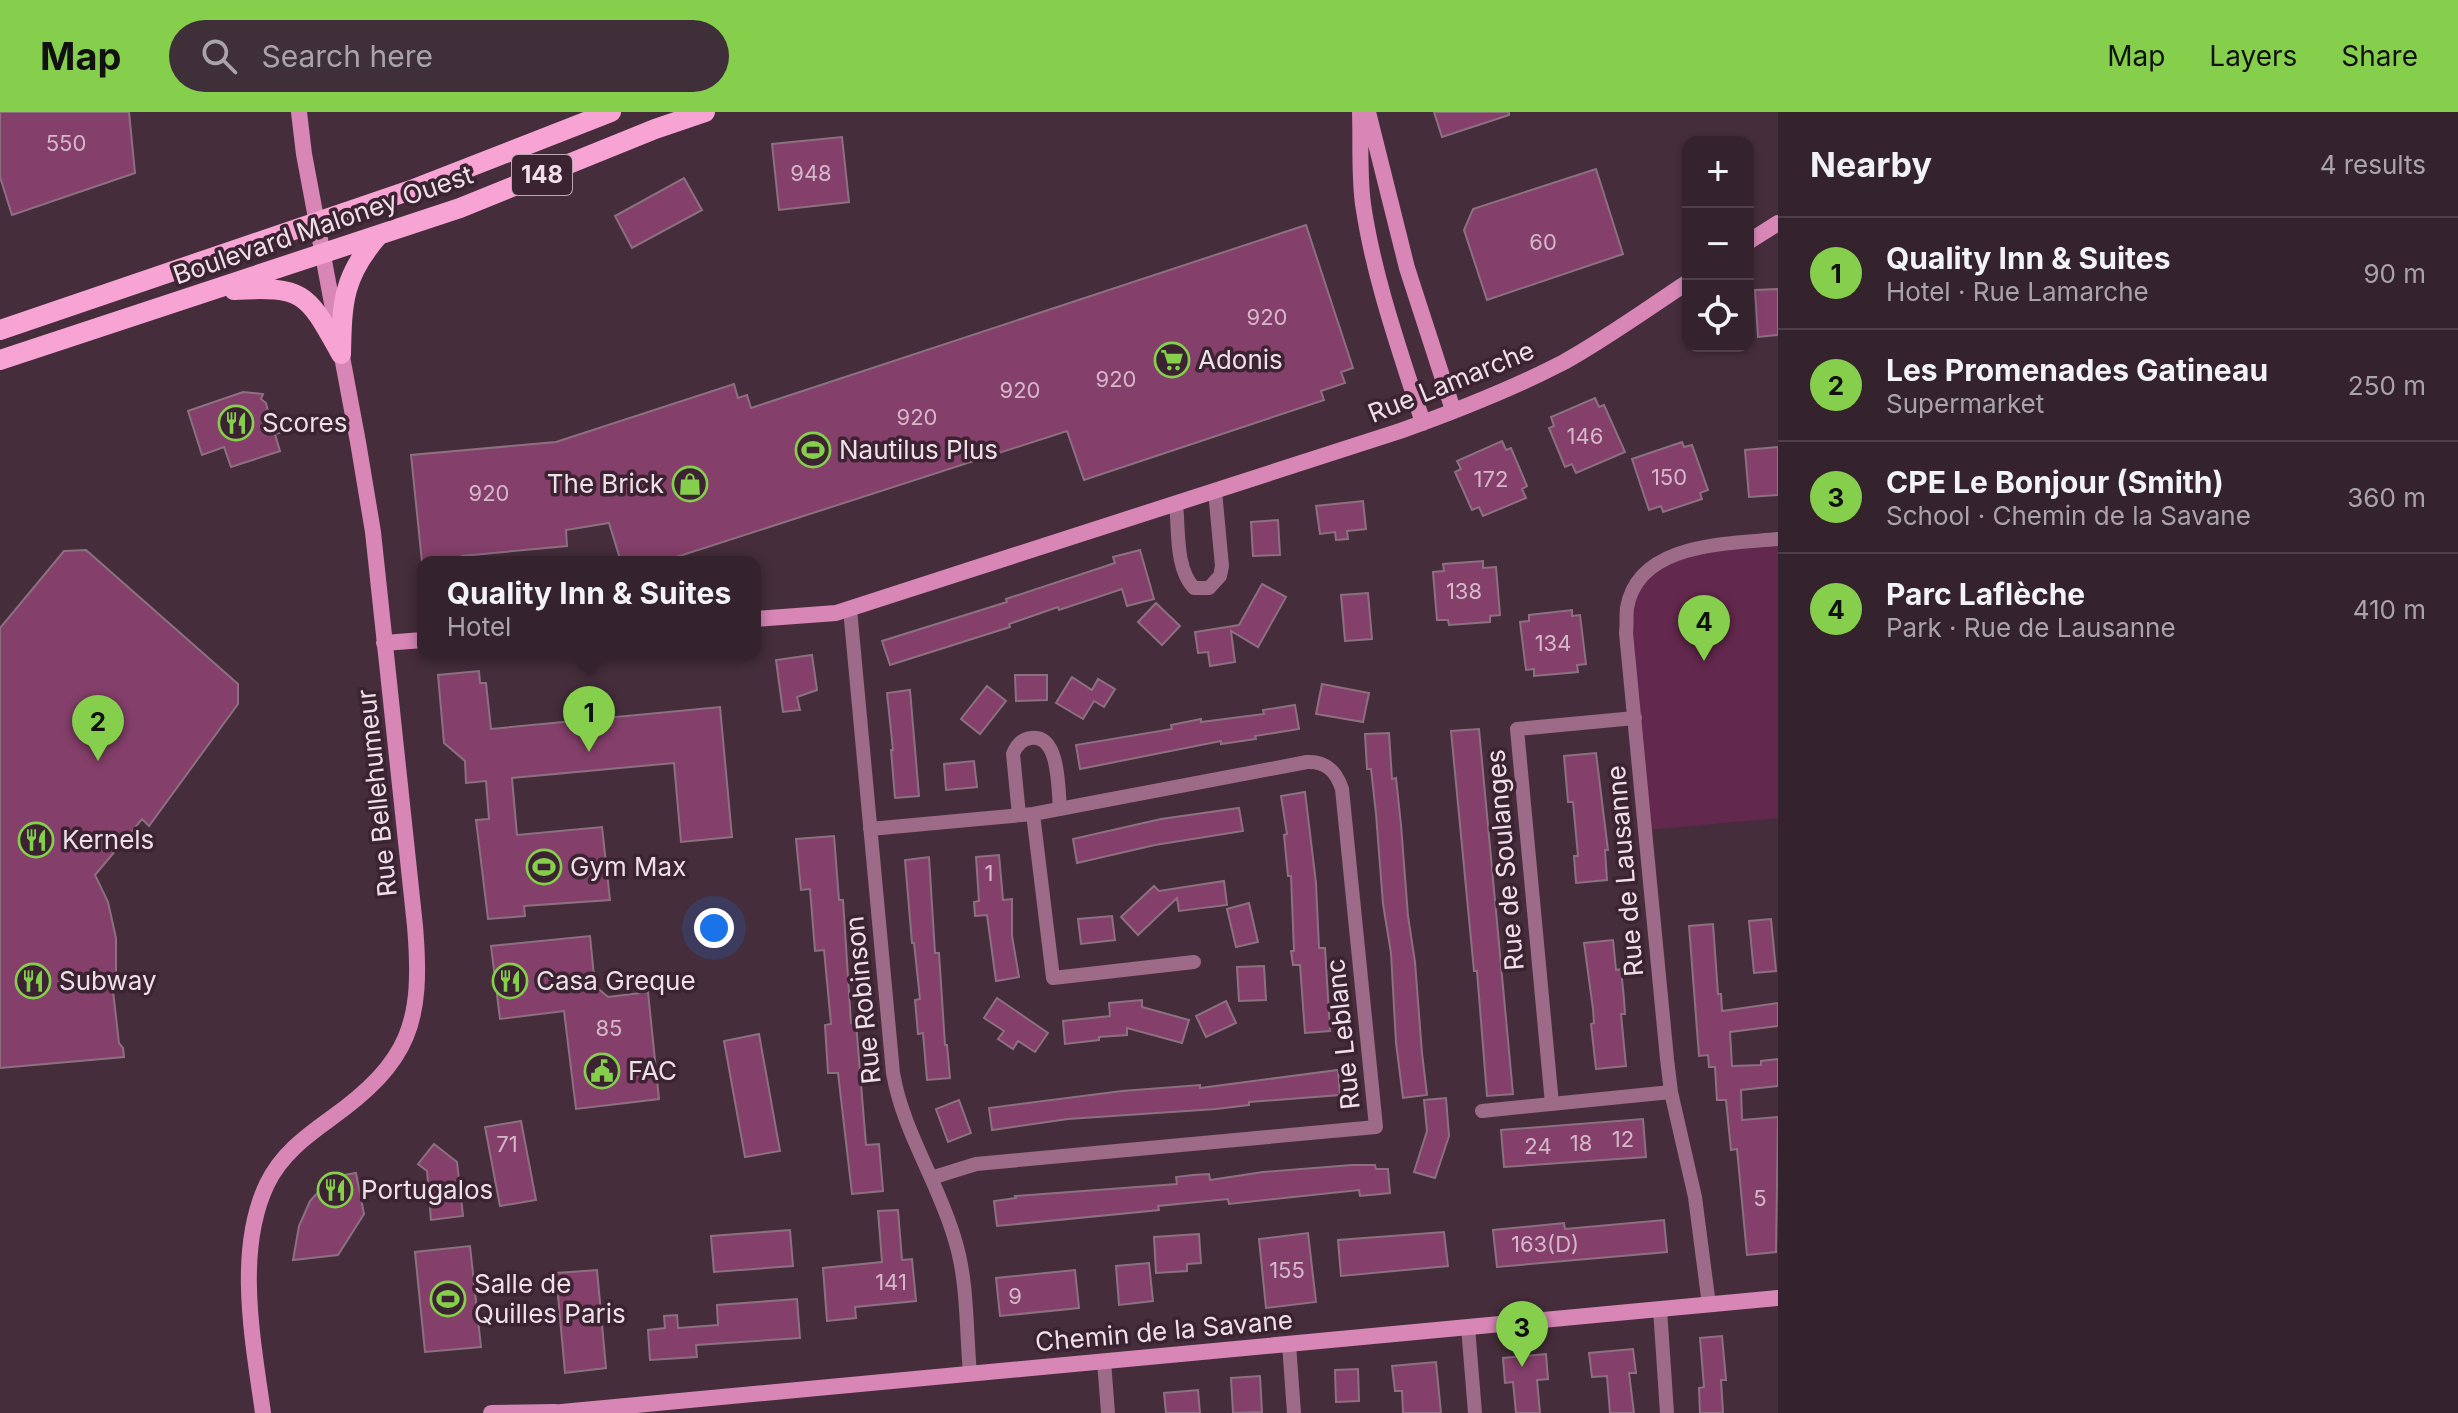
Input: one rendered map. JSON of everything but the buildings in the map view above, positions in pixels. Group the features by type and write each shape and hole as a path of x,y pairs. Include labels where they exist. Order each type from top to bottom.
{"main road":[{"name":"Boulevard Maloney Ouest","path":"0,330 490,161 611,112"},
{"name":"Boulevard Maloney Ouest","path":"0,360 460,208 655,129 705,112"},
{"path":"341,354 342,314 348,280 361,256 379,235"},
{"path":"206,292 261,289 295,292 315,308 341,354"}],"street":[{"name":"Rue Bellehumeur","path":"263,1413 250,1283 253,1226 259,1204 268,1183 290,1152 358,1099 388,1068 409,1028 418,991 415,926 369,505 304,154 299,112"},
{"path":"1360,112 1366,217 1389,317 1423,423"},
{"path":"1368,112 1407,268 1453,410"},
{"path":"1754,238 1778,223"},
{"name":"Rue Lamarche","path":"761,619 827,616 1423,423 1563,362 1682,286"},
{"path":"1176,504 1182,569 1194,588 1209,588 1220,576 1222,566 1215,491"},
{"name":"Rue de Lausanne","path":"1709,1305 1695,1197 1671,1092 1626,633 1627,608 1630,597 1648,571 1660,562 1689,549 1778,539"},
{"name":"Rue Robinson","path":"850,609 896,1090 900,1107 951,1227 959,1255 970,1374"},
{"path":"384,643 417,640"},
{"name":"Rue de Soulanges","path":"1552,1104 1517,729 1635,718"},
{"path":"1060,809 1052,750 1047,742 1035,737 1025,739 1016,745 1013,754 1053,978 1194,962"},
{"name":"Rue Leblanc","path":"870,829 1026,815 1307,762 1326,765 1334,771 1342,789 1376,1127 976,1164 931,1178"},
{"path":"1482,1111 1671,1092"},
{"name":"Chemin de la Savane","path":"491,1413 553,1413 1778,1298"},
{"path":"1660,1309 1667,1413"},
{"path":"1468,1327 1475,1413"},
{"path":"1289,1344 1294,1413"},
{"path":"1104,1361 1108,1413"}],"shaded area":[{"path":"1778,539 1778,818 1646,830 1627,608 1660,562"}],"place":[{"name":"Adonis","path":"1172,360"},
{"name":"Scores","path":"236,423"},
{"name":"Nautilus Plus","path":"813,450"},
{"name":"The Brick","path":"690,484"},
{"name":"Parc Laflèche","path":"1704,661"},
{"name":"Quality Inn & Suites","path":"589,752"},
{"name":"Les Promenades Gatineau","path":"98,761"},
{"name":"Kernels","path":"36,840"},
{"name":"Gym Max","path":"544,867"},
{"name":"Subway","path":"33,981"},
{"name":"Casa Greque","path":"510,981"},
{"name":"FAC","path":"602,1071"},
{"name":"Portugalos","path":"335,1190"},
{"name":"Salle de Quilles Paris","path":"448,1299"},
{"name":"CPE Le Bonjour (Smith)","path":"1522,1367"}]}
